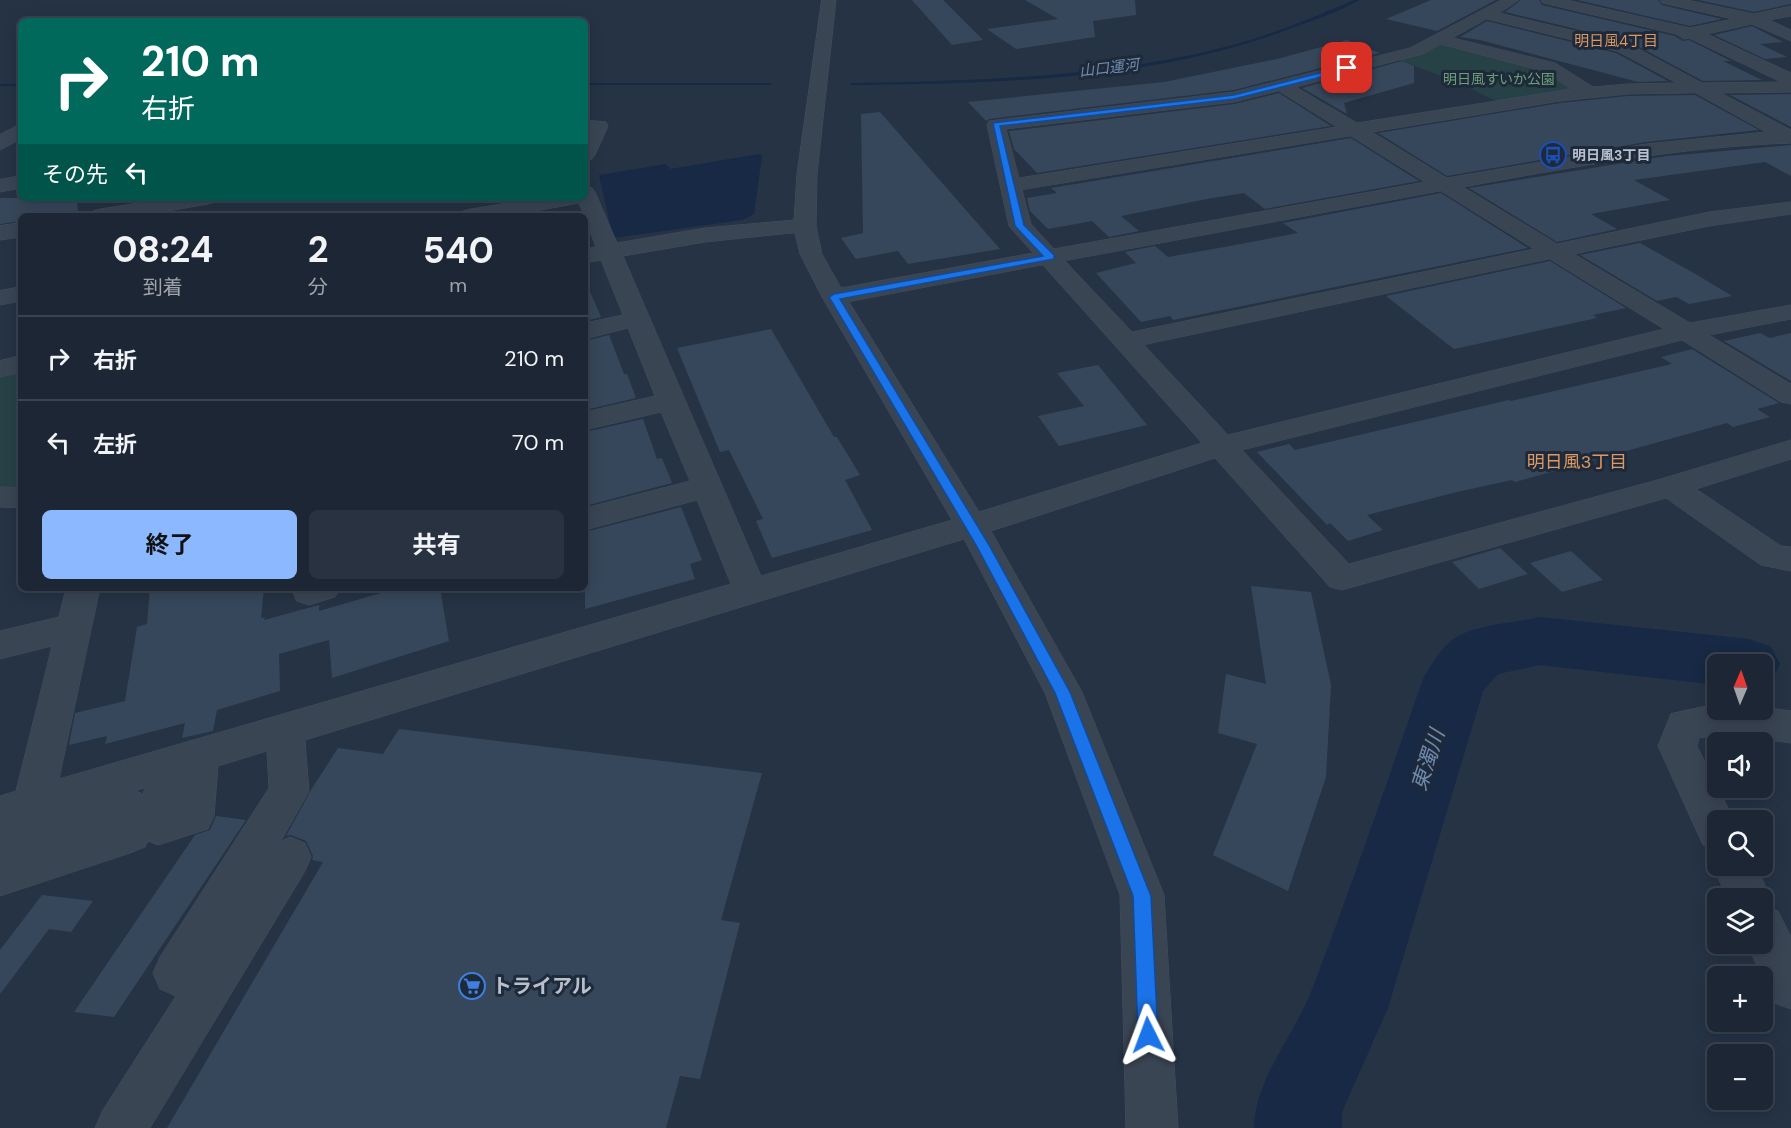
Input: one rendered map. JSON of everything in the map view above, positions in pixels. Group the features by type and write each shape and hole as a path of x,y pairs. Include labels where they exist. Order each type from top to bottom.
{"street":[{"path":"829,0 808,163 805,225 811,254 834,297 971,525 1063,692 1142,896 1152,1128"},
{"path":"1512,0 1416,51 1234,97 996,125 1020,226 1342,578 1671,486 1791,449"},
{"path":"1548,0 1692,33 1791,80"},
{"path":"1667,0 1754,19 1791,36"},
{"path":"1769,0 1791,9"},
{"path":"1623,47 1791,9"},
{"path":"1485,14 1623,47 1791,138"},
{"path":"1440,39 1549,67 1590,93"},
{"path":"1281,85 1791,396"},
{"path":"1010,186 1352,129 1590,93 1696,86 1791,87"},
{"path":"588,126 598,126 588,148"},
{"path":"0,129 18,129"},
{"path":"0,144 18,131"},
{"path":"834,297 1665,146 1732,139 1791,138"},
{"path":"0,186 18,183"},
{"path":"119,213 190,201"},
{"path":"488,213 555,201"},
{"path":"1126,341 1553,250 1709,219 1791,207"},
{"path":"588,217 597,254 637,320 751,591"},
{"path":"597,254 705,235 805,225"},
{"path":"0,233 18,230"},
{"path":"0,298 18,295"},
{"path":"0,876 167,804 285,730 971,525 1222,446 1687,331 1791,312"},
{"path":"588,330 637,320"},
{"path":"0,369 18,365"},
{"path":"588,420 671,401"},
{"path":"1671,486 1773,557 1791,559"},
{"path":"588,518 707,487"},
{"path":"0,497 18,498"},
{"path":"82,591 74,627 16,809 167,804"},
{"path":"0,645 74,627"},
{"path":"1708,810 1677,746 1685,725 1725,718 1791,727"},
{"path":"212,980 176,973 289,790 285,730"},
{"path":"0,856 23,842 167,804"},
{"path":"122,1128 212,980 291,857"},
{"path":"1773,949 1791,986"}],"green space":[{"name":"明日風すいか公園","path":"1442,41 1547,71 1580,90 1496,101 1455,81 1396,59"},
{"path":"18,365 18,498 0,497 0,369"}],"water":[{"path":"759,154 762,156 754,214 742,220 613,238 599,175 666,164 670,169"}],"building":[{"path":"912,0 943,0 983,40 952,45"},
{"path":"1025,0 1135,0 1136,15 1093,21 1095,37 1016,49 987,29 1058,19"},
{"path":"1431,0 1496,0 1437,31 1386,19"},
{"path":"1521,0 1539,0 1542,5 1675,36 1683,41 1689,40 1731,61 1723,61 1762,80 1703,81 1630,42 1505,12"},
{"path":"1577,0 1658,0 1662,5 1722,19 1690,26"},
{"path":"1698,0 1791,0 1791,4 1754,12"},
{"path":"1487,21 1616,53 1668,81 1638,82 1480,40 1460,37"},
{"path":"1752,26 1783,42 1760,44 1787,57 1765,59 1714,35"},
{"path":"1347,40 1380,53 1234,90 986,121 968,102 1164,82 1277,59"},
{"path":"1402,61 1414,66 1414,83 1344,103 1347,114 1302,88"},
{"path":"1279,93 1331,126 1037,173 1014,149 1009,131 1234,104"},
{"path":"1791,94 1791,127 1730,95"},
{"path":"1695,95 1759,130 1646,142 1447,176 1378,133 1560,103 1628,96"},
{"path":"880,112 1000,249 908,264 898,251 856,259 841,238 863,233 861,114"},
{"path":"1351,138 1419,181 1265,209 1244,193 1207,199 1121,216 1139,231 1109,237 1092,221 1048,229 1030,211 1027,198 1057,193 1051,188"},
{"path":"1791,145 1791,176 1765,162 1634,180 1670,200 1591,214 1617,229 1557,242 1469,188 1667,156"},
{"path":"1441,193 1528,248 1173,320 1170,316 1141,322 1096,273 1136,263 1125,252 1155,246 1168,257 1230,246 1298,233 1283,223"},
{"path":"0,198 18,198 18,201 77,201 78,213 18,213 18,221 0,224"},
{"path":"1640,243 1732,296 1689,304 1676,297 1657,301 1580,255"},
{"path":"1550,261 1626,308 1593,315 1597,318 1454,349 1386,296"},
{"path":"588,287 601,317 588,320"},
{"path":"771,329 834,437 837,437 860,475 845,480 872,530 772,558 756,521 763,519 729,450 720,452 677,348"},
{"path":"1760,333 1770,338 1791,333 1791,381 1724,341"},
{"path":"609,335 636,398 588,409 588,340"},
{"path":"1692,349 1779,403 1757,409 1770,417 1733,427 1727,423 1515,482 1512,480 1457,492 1367,515 1383,530 1348,541 1330,523 1327,525 1257,452 1289,444 1295,450 1672,364 1661,357"},
{"path":"1098,365 1147,425 1059,446 1038,416 1084,406 1057,373"},
{"path":"643,419 657,459 662,458 672,483 588,505 588,431"},
{"path":"681,507 702,560 690,564 695,579 585,609 585,591 588,591 588,531"},
{"path":"1500,548 1528,574 1479,589 1452,562"},
{"path":"1571,551 1603,580 1562,592 1530,563"},
{"path":"1251,586 1311,592 1331,685 1326,777 1288,891 1213,855 1257,744 1218,733 1226,674 1266,684"},
{"path":"150,591 264,591 261,618 265,617 264,620 319,605 319,611 388,591 441,591 449,641 332,678 329,640 279,654 280,691 217,710 213,731 182,738 185,723 105,744 107,736 69,745 75,713 125,701 137,627 147,624"},
{"path":"399,729 762,773 721,920 740,923 700,1079 680,1076 666,1128 167,1128 323,862 312,860 313,856 306,841 291,835 286,836 311,790 338,748 383,754"},
{"path":"216,816 246,820 114,1017 74,1012 195,835 210,830"},
{"path":"42,895 93,901 71,932 49,929 0,994 0,950"}],"waterway":[{"name":"山口運河","path":"852,84 1044,77 1139,66 1249,42 1357,0"},
{"name":"山口運河","path":"588,84 770,84"},
{"name":"山口運河","path":"0,85 18,85"},
{"name":"東濁川","path":"1298,1128 1298,1110 1347,1008 1455,679 1479,654 1540,641 1707,659"}],"place":[{"name":"明日風3丁目","path":"1553,155"},
{"name":"トライアル","path":"472,986"}],"district":[{"name":"明日風4丁目","path":"1616,41"},
{"name":"明日風3丁目","path":"1577,462"}],"route":[{"path":"1148,1035 1142,896 1063,692 983,545 834,297 1050,257 1020,226 996,125 1234,97 1347,68"}]}
